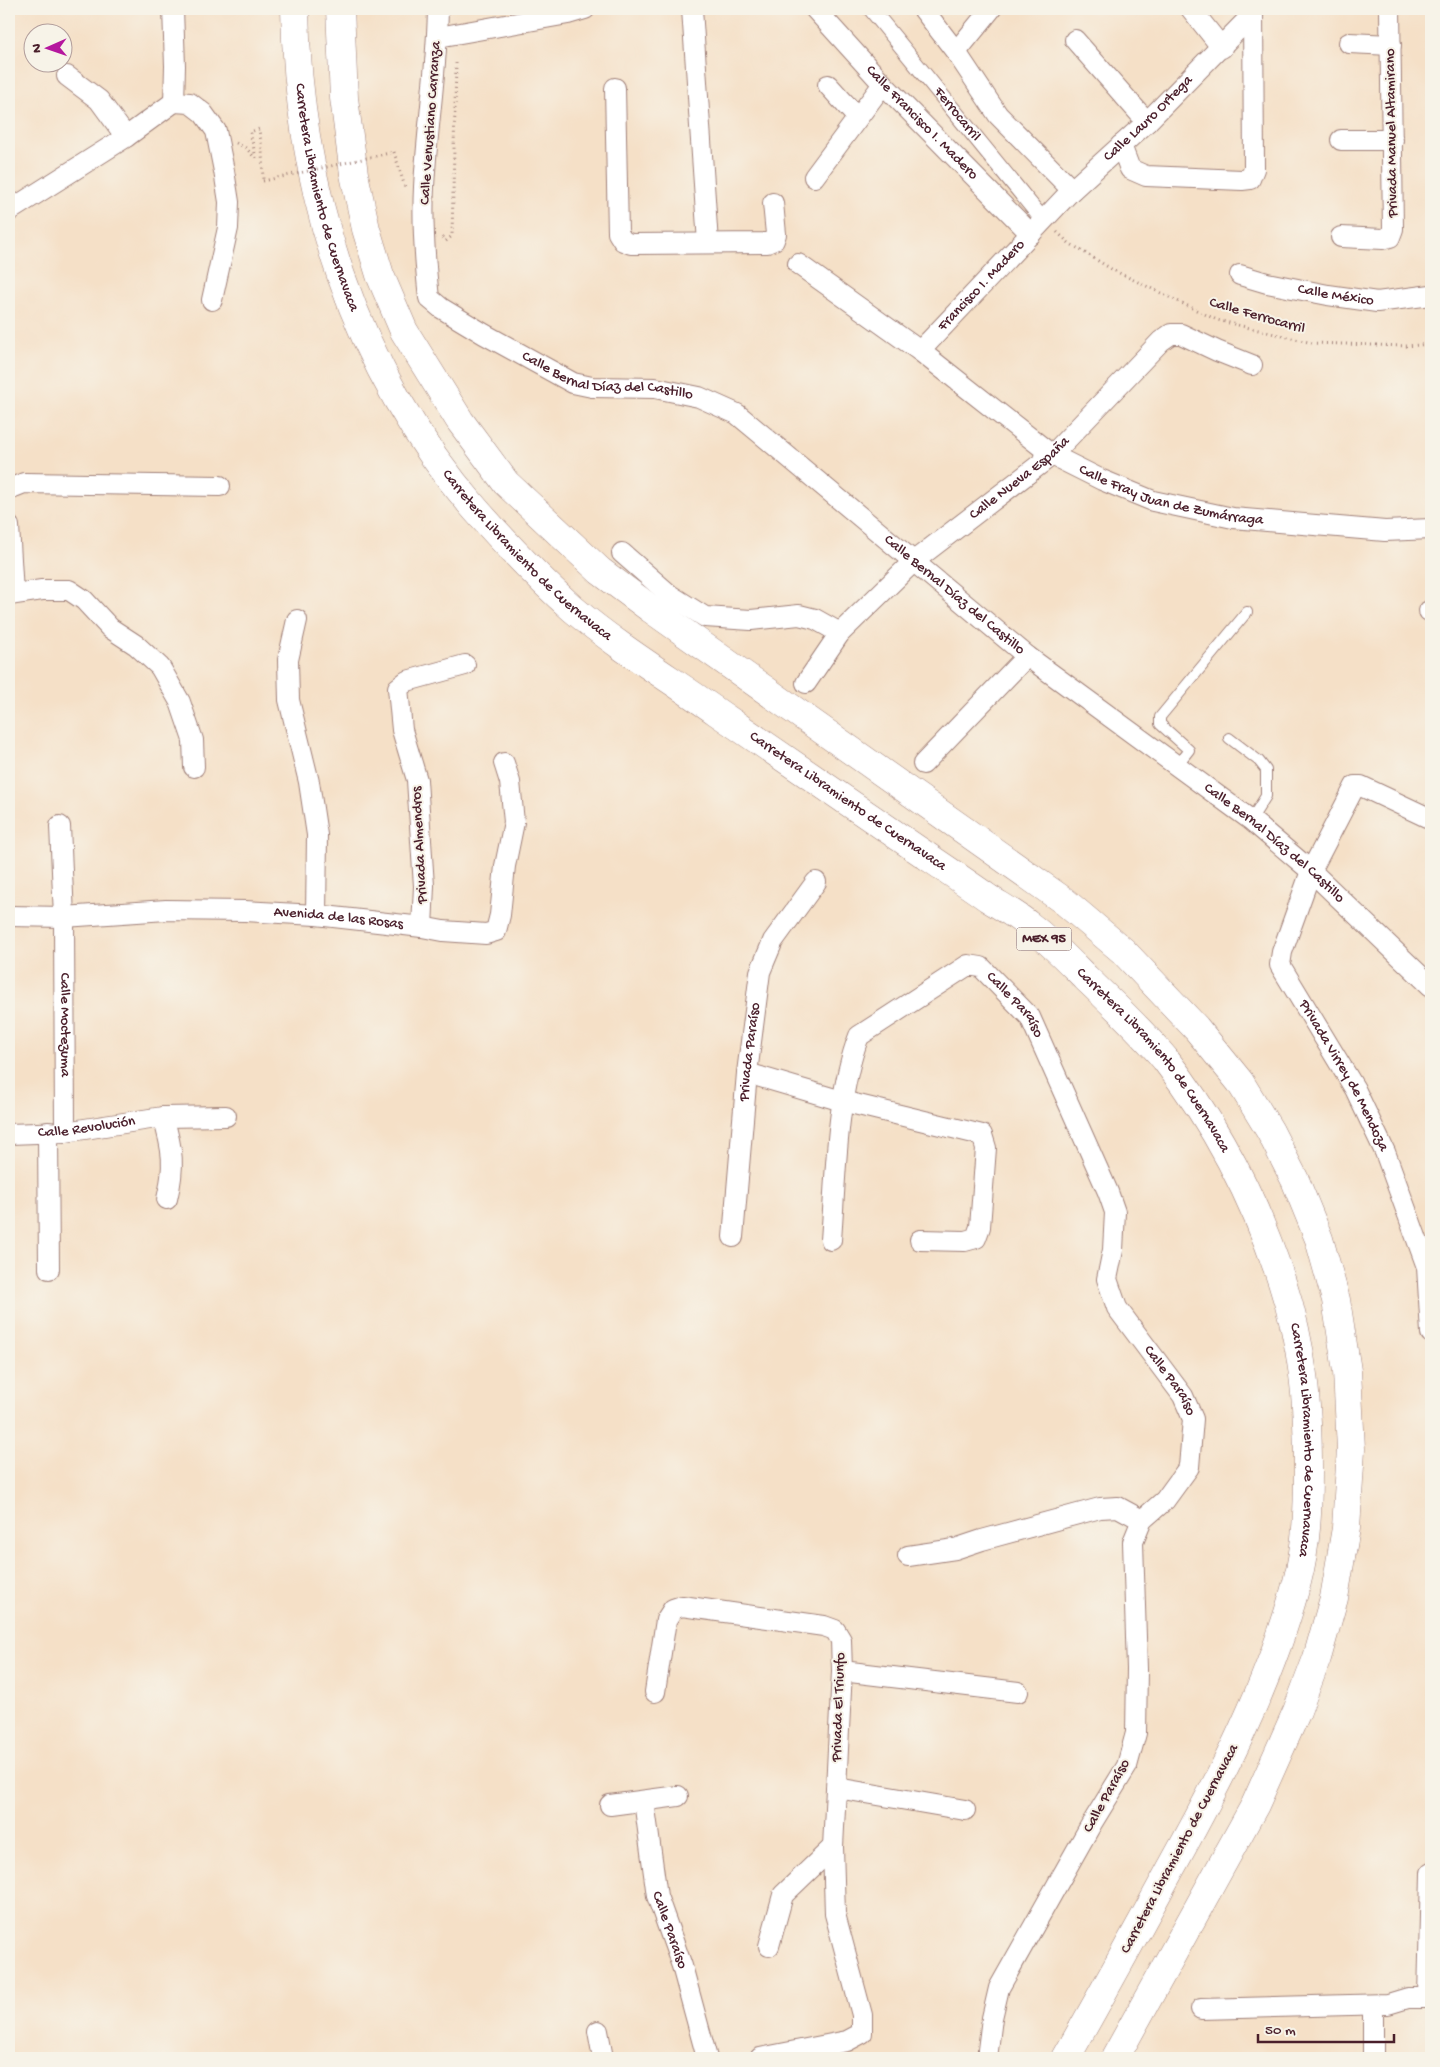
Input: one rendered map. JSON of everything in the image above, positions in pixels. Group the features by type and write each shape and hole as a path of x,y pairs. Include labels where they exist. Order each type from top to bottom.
{"highway":[{"name":"Carretera Libramiento de Cuernavaca","path":"295,9 299,99 313,176 326,230 345,289 391,389 424,443 473,507 574,610 847,802 1030,926 1066,959 1123,1013 1161,1055 1193,1098 1249,1194 1271,1249 1295,1323 1305,1388 1308,1524 1298,1578 1279,1639 1260,1690 1216,1786 1066,2058"},
{"name":"Carretera Libramiento de Cuernavaca","path":"340,9 344,98 354,174 366,229 380,275 404,331 430,375 460,421 506,483 600,571 651,610 1064,901 1123,951 1196,1028 1240,1082 1270,1131 1295,1180 1319,1239 1336,1300 1347,1371 1351,1448 1346,1528 1334,1598 1317,1658 1297,1711 1255,1805 1115,2058"}],"street":[{"path":"173,9 174,102"},
{"name":"Calle Venustiano Carranza","path":"429,298 426,270 424,188 447,35 438,9"},
{"path":"692,9 708,243"},
{"name":"Calle Francisco I. Madero","path":"815,9 882,84 1037,227"},
{"name":"Ferrocarril","path":"872,9 1037,227"},
{"path":"923,9 956,52 998,116 1072,190"},
{"path":"956,52 991,9"},
{"path":"1191,9 1222,48"},
{"name":"Privada Manuel Altamirano","path":"1341,237 1383,239 1390,237 1392,229 1393,140 1390,9"},
{"path":"447,35 573,10"},
{"path":"1121,145 1130,169 1146,176 1242,180 1250,178 1254,169 1253,11"},
{"name":"Calle Lauro Ortega","path":"1037,227 1072,190 1148,122 1222,48 1253,11"},
{"path":"1075,40 1148,122"},
{"path":"1349,43 1391,45"},
{"path":"67,76 99,100 126,137"},
{"path":"814,177 882,84"},
{"path":"828,85 857,117"},
{"path":"616,88 618,233 623,241 630,244 767,243 774,240 776,234 773,203"},
{"path":"12,202 126,137 174,102 190,103 204,113 216,131 230,202 228,228 212,300"},
{"path":"1341,140 1393,140"},
{"name":"Francisco I. Madero","path":"920,351 1037,227"},
{"name":"Calle Fray Juan de Zumárraga","path":"798,264 920,351 1052,455 1102,480 1153,501 1233,518 1385,531 1431,529"},
{"name":"Calle México","path":"1240,274 1267,283 1328,296 1377,302 1431,295"},
{"name":"Calle Bernal Díaz del Castillo","path":"429,298 441,308 484,334 573,383 592,387 655,388 699,397 737,414 1027,656 1251,820 1311,871 1431,985"},
{"name":"Calle Nueva España","path":"806,683 840,634 914,561 1052,455 1161,341 1170,334 1181,334 1217,352 1252,365"},
{"path":"9,489 24,483 220,486"},
{"path":"9,526 11,594 42,590 68,590 84,600 110,628 136,645 160,667 180,702 193,740 194,766"},
{"path":"622,553 670,595 705,617 751,620 799,615 815,619 840,634"},
{"path":"297,620 288,660 289,700 309,782 317,835 316,916"},
{"path":"923,764 1027,656"},
{"name":"Privada Almendros","path":"422,927 424,886 417,780 402,730 398,688 408,681 465,665"},
{"name":"Avenida de las Rosas","path":"9,916 64,917 166,910 245,911 316,916 422,927 443,931 486,934 496,931 500,915 504,866 514,822 510,782 504,763"},
{"name":"Privada Virrey de Mendoza","path":"1431,819 1360,786 1355,786 1311,871 1282,952 1280,965 1355,1089 1385,1152 1427,1267 1431,1333"},
{"name":"Calle Moctezuma","path":"49,1269 57,1132 64,917 60,826"},
{"name":"Privada Paraíso","path":"733,1237 747,1073 760,972 772,941 816,882"},
{"name":"Calle Paraíso","path":"831,1240 842,1101 853,1050 859,1036 968,965 981,967 1030,1017 1108,1192 1115,1212 1112,1250 1107,1279 1117,1308 1183,1396 1193,1419 1189,1467 1166,1500 1142,1520 1133,1542 1137,1669 1136,1734 1127,1766 1092,1823 999,1988 992,2018 987,2058"},
{"path":"747,1073 842,1101 982,1135 986,1148 980,1227 976,1238 965,1241 920,1240"},
{"name":"Calle Revolución","path":"9,1134 57,1132 163,1118 226,1116"},
{"path":"163,1118 172,1146 173,1175 167,1199"},
{"path":"908,1556 955,1548 1100,1508 1118,1507 1142,1520"},
{"name":"Privada El Triunfo","path":"655,1692 666,1620 673,1609 682,1606 824,1626 836,1630 841,1640 842,1671 833,1846 835,1914 862,2015 862,2033 847,2041 760,2058"},
{"path":"842,1671 1018,1692"},
{"path":"837,1788 965,1810"},
{"path":"610,1805 678,1796"},
{"name":"Calle Paraíso","path":"644,1801 657,1896 682,1966 707,2058"},
{"path":"769,1946 783,1895 833,1846"},
{"path":"1201,2009 1373,2005 1388,2004 1408,1998 1430,1998 1431,1873"},
{"path":"1373,2005 1373,2058"},
{"path":"598,2031 603,2058"}],"lane":[{"path":"1178,765 1189,750 1160,724 1160,717 1247,612"},
{"path":"1229,738 1260,760 1266,770 1266,796 1251,820"}],"path":[{"path":"442,235 446,241 452,236 455,124 447,35"},
{"path":"256,158 250,132 258,129 262,149 263,181 394,152"},
{"name":"Calle Ferrocarril","path":"1037,227 1069,243 1113,270 1217,320 1312,343 1406,346 1431,344"}]}
